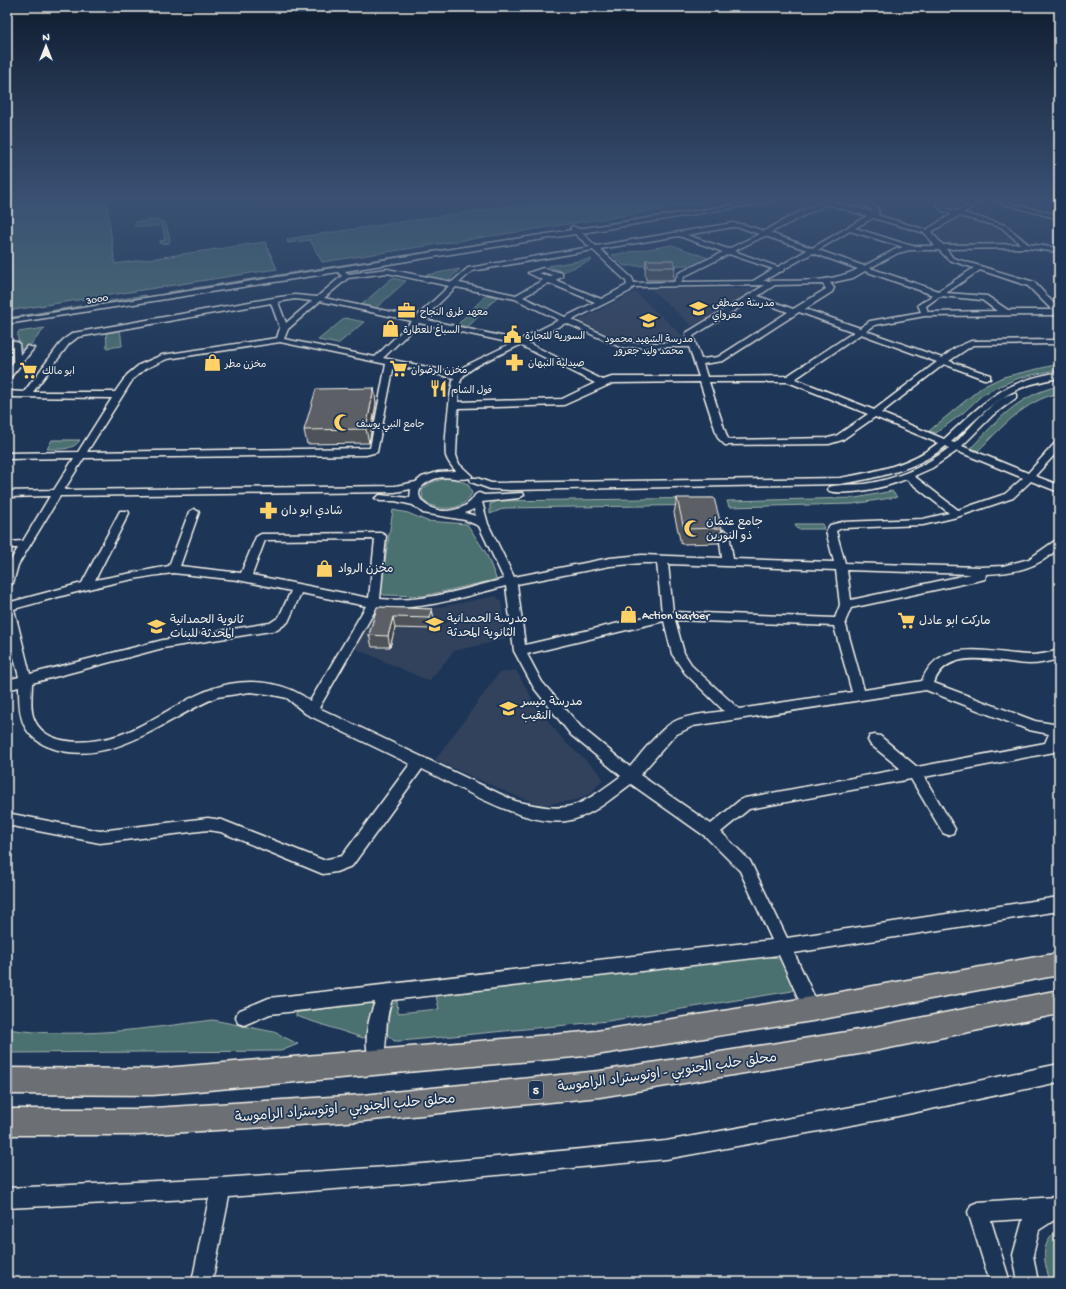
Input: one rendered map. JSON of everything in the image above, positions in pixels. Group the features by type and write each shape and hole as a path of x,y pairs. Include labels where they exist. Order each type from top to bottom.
{"highway":[{"path":"7,1081 153,1082 588,1044 812,1009 1059,964"},
{"name":"محلق حلب الجنوبي - اوتوستراد الراموسة","path":"7,1122 138,1122 363,1108 600,1084 859,1042 1059,1002"}],"street":[{"name":"3000","path":"7,322 155,296 386,259"},
{"name":"3000","path":"7,316 155,296 398,259"},
{"path":"378,358 470,269 530,259"},
{"path":"608,259 629,280 631,285"},
{"path":"676,284 682,275 713,259"},
{"path":"751,259 781,270"},
{"path":"754,283 781,270 798,259"},
{"path":"839,259 938,294 984,298 990,301 999,310 1007,313"},
{"path":"812,1009 744,866 711,832 631,776 576,731 538,685 520,651 511,581 483,524 478,500 480,489 470,478 457,468 451,455 455,382 468,368 627,289 631,285 824,282 850,276 881,259"},
{"path":"951,259 1031,284 1059,313"},
{"path":"925,314 922,305 978,268"},
{"path":"340,269 346,276"},
{"path":"280,340 284,328 346,276 387,271 517,297 620,345 692,345"},
{"path":"517,297 547,280 601,302"},
{"path":"698,362 720,359 796,311 829,290 830,288 824,282"},
{"path":"773,283 689,335 723,438 728,443 829,441 839,438 876,413 942,362 971,343 1059,342"},
{"path":"752,296 861,332 987,377"},
{"path":"27,394 66,342 76,335 295,297 319,299 418,319 519,342 602,383"},
{"path":"273,300 284,328"},
{"path":"790,379 873,323 925,314 1059,313"},
{"path":"7,583 13,565 55,498 79,456 130,376 142,367 165,357 280,340 378,358 390,362 459,376"},
{"path":"15,343 18,363"},
{"path":"7,376 30,348"},
{"path":"7,456 366,452 374,450 390,362"},
{"path":"448,514 465,510 478,500 506,495 768,486 840,481 886,473 932,452 1000,394 1015,386 1059,375"},
{"path":"453,405 564,402 602,383 612,380 790,379 1059,489"},
{"path":"430,477 449,473 470,478 490,486 510,487 768,486 842,489 872,485 908,476 940,460 956,447 996,407 1008,398 1024,390 1059,380"},
{"path":"7,394 118,394"},
{"path":"859,695 839,622 846,605 841,566 831,531 834,527 842,525 924,522 957,514 1009,496 1029,477 1059,444"},
{"path":"7,502 55,498 395,489 418,484 430,477 451,455"},
{"path":"908,476 957,514"},
{"path":"416,502 414,497 418,484"},
{"path":"7,494 55,498 395,498 416,502 429,511 471,518 483,524"},
{"path":"173,569 194,512"},
{"path":"86,586 124,513"},
{"path":"724,533 728,562"},
{"path":"244,578 261,537 381,536 374,603 310,710"},
{"path":"846,605 1009,570 1032,562 1051,551 1059,541"},
{"path":"7,545 26,544"},
{"path":"711,832 745,804 1049,748 1059,731 1034,726 927,685 692,721 678,726 670,731 631,776 593,804 570,814 544,814 512,806 310,710 292,696 267,689 244,687 223,690 197,700 128,737 102,745 76,747 53,743 36,733 27,719 25,679 7,606 86,586 155,571 173,569 203,571 374,603 401,605 429,602 511,581 610,562 642,559 980,571 1009,570"},
{"path":"662,560 668,616 678,654 689,670 736,714"},
{"path":"7,685 25,679 163,644 273,627 284,619 297,589"},
{"path":"520,651 668,616 839,622"},
{"path":"927,685 931,673 938,664 962,656 1032,659 1044,658 1059,654"},
{"path":"875,740 915,773 948,829"},
{"path":"7,819 100,837 208,824 222,826 323,866 336,866 347,861 420,761"},
{"path":"244,1017 269,1006 782,947 1059,904"},
{"path":"376,1054 376,1024 379,1009 387,993"},
{"path":"7,1198 222,1188 401,1175 666,1150 878,1111 1059,1073"},
{"path":"202,1282 222,1188"},
{"path":"1000,1282 978,1212 1058,1207"},
{"path":"1028,1282 1023,1255 1031,1224 1058,1207"}],"shaded area":[{"name":"مدرسة مصطفى معرواي","path":"651,289 760,289 692,326"},
{"path":"635,292 683,336 685,340 682,342 625,342 579,322 580,320"},
{"name":"مدرسة الحمدانية الثانوية المحدثة","path":"496,596 501,601 506,639 454,651 429,681 352,647 373,612 414,612"},
{"path":"516,670 538,709 566,743 600,773 603,779 591,793 576,800 541,805 511,794 435,760 499,673"}],"green space":[{"path":"7,259 114,259 115,264 148,259 273,259 277,269 7,311"},
{"path":"320,259 340,259 322,262"},
{"path":"379,259 388,259 165,294 168,292"},
{"path":"589,259 592,260 563,272 548,266"},
{"path":"617,259 706,259 695,265 624,266"},
{"path":"460,269 449,280 445,281 420,276"},
{"path":"392,278 406,281 375,309 360,306"},
{"path":"146,295 148,297 7,320 7,318"},
{"path":"486,295 497,297 468,327 457,325"},
{"path":"345,318 364,322 338,344 318,340"},
{"path":"120,327 122,346 107,348 106,329"},
{"path":"45,328 28,348 18,350 18,332"},
{"path":"1059,364 1059,369 1019,378 995,388 981,396 963,413 936,433 929,431 982,387 1003,377"},
{"path":"1059,386 1059,393 1035,402 1014,416 978,451 971,448 1000,418 1020,402 1045,390"},
{"path":"52,440 80,440 77,444 69,448 47,449"},
{"path":"447,478 455,479 468,484 472,493 463,504 457,507 443,508 435,507 423,500 422,490 432,482"},
{"path":"892,491 897,497 853,504 729,507 727,501 856,498"},
{"path":"712,498 715,505 505,508 490,514 490,504 498,501"},
{"path":"393,510 408,513 427,521 467,524 486,553 496,578 494,580 423,596 384,595 380,592"},
{"path":"795,524 822,524 824,529 797,529"},
{"path":"764,956 778,958 782,961 794,986 792,991 608,1021 401,1041 394,1041 384,1031 388,1007 397,1001 398,1013 439,1009 436,996"},
{"path":"374,1002 376,1003 367,1037 363,1038 296,1016 296,1013 300,1012"},
{"path":"213,1020 274,1032 298,1044 281,1051 7,1053 7,1029 59,1033 110,1032"},
{"path":"1057,1231 1059,1231 1059,1282 1050,1282 1044,1255 1047,1242"}],"building":[{"path":"646,260 673,260 675,267 648,267"},
{"path":"374,388 366,429 304,430 316,389"},
{"path":"677,498 714,498 722,528 684,529"},
{"path":"377,607 432,609 430,618 393,617 388,636 369,635"}],"place":[{"name":"مدرسة مصطفى معرواي","path":"699,308"},
{"name":"معهد طرق النجاح","path":"407,311"},
{"name":"مدرسة الشهيد محمود محمد وليد جعرور","path":"649,321"},
{"name":"السباغ للعطارة","path":"390,329"},
{"name":"السورية للتجارة","path":"512,335"},
{"name":"صيدلية النبهان","path":"515,362"},
{"name":"مخزن مطر","path":"212,363"},
{"name":"مخزن الرضوان","path":"398,369"},
{"name":"ابو مالك","path":"29,370"},
{"name":"فول الشام","path":"438,389"},
{"name":"جامع النبي يوسف","path":"343,423"},
{"name":"شادي ابو دان","path":"268,510"},
{"name":"جامع عثمان ذو النورين","path":"693,528"},
{"name":"مخزن الرواد","path":"325,568"},
{"name":"Action barber","path":"629,615"},
{"name":"ماركت ابو عادل","path":"906,620"},
{"name":"مدرسة الحمدانية الثانوية المحدثة","path":"434,625"},
{"name":"ثانوية الحمدانية المحدثة للبنات","path":"157,626"},
{"name":"مدرسة ميسر النقيب","path":"508,708"}]}
